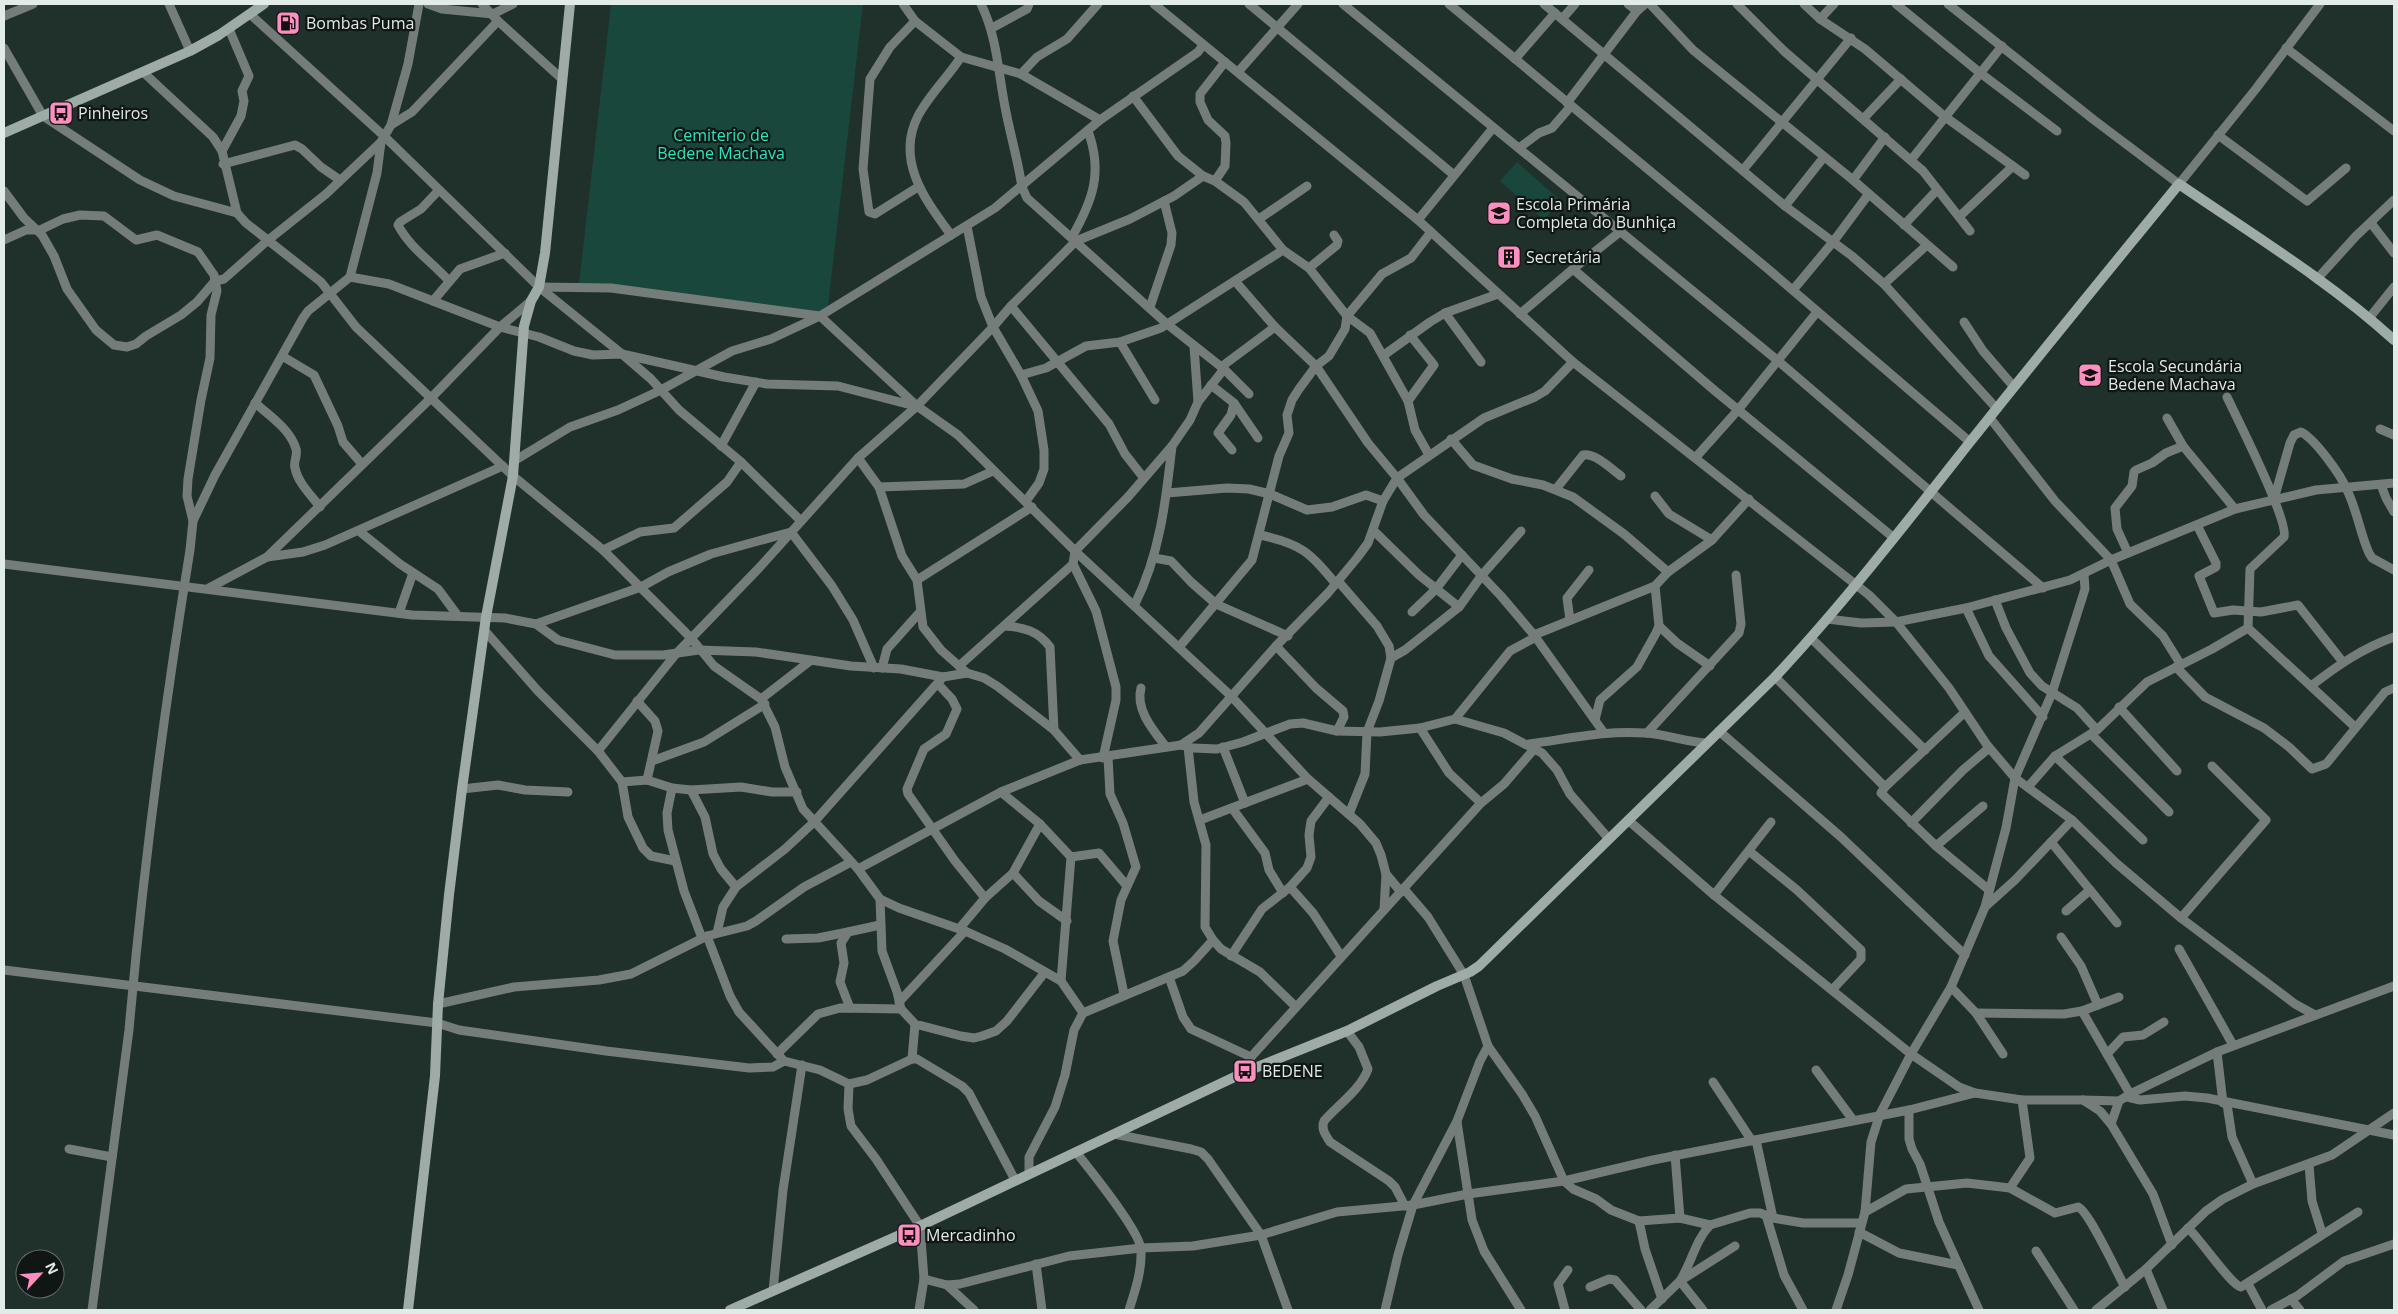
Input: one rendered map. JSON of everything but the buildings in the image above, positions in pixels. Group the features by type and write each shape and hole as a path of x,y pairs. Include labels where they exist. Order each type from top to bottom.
{"street":[{"path":"4,16 33,4"},
{"path":"169,4 190,51"},
{"path":"4,134 190,51 229,29 264,4"},
{"path":"4,191 35,230 42,235 49,246 66,289 96,330 114,345 126,347 136,344 197,302 215,281 224,279 267,241 296,219 383,139 392,125 408,64 418,4"},
{"path":"428,4 442,9 495,17"},
{"path":"482,4 562,79"},
{"path":"392,125 412,112 495,17 513,4"},
{"path":"408,1310 435,1076 438,1004 462,789 486,617 513,476 523,333 531,301 539,288 545,253 570,4"},
{"path":"903,4 915,21 961,57 1022,74 1100,120"},
{"path":"981,4 992,28 1005,110 1022,187 1027,198 1167,324 1223,368 1249,394"},
{"path":"992,28 1027,9 1029,4"},
{"path":"1022,74 1036,57 1067,39 1098,4"},
{"path":"1154,4 1418,220 1573,362 1749,499 1884,609 1949,688 1989,748 2015,778 2072,820 2122,868 2181,918 2295,1004 2315,1015"},
{"path":"1249,4 1454,175"},
{"path":"1238,72 1298,4"},
{"path":"1343,4 1777,360 2043,588"},
{"path":"1449,4 1793,290 1970,442"},
{"path":"1544,4 1604,55 1648,89 1785,206 1884,284 1942,341 2055,501 2111,560 2130,604 2163,636 2178,666 2205,697 2264,728 2289,747 2309,768 2315,769 2326,764 2385,692 2394,688"},
{"path":"1562,19 1575,4"},
{"path":"1628,4 1637,11"},
{"path":"1520,148 1539,133 1552,128 1604,55 1637,11 1645,4"},
{"path":"1650,4 1694,50 1953,266"},
{"path":"1736,4 1784,51 1911,160 1960,216 1970,231"},
{"path":"1804,4 1820,19 1851,38 1944,116 2025,175"},
{"path":"1820,19 1834,4"},
{"path":"1896,4 1979,72 2057,131"},
{"path":"1948,4 2094,120 2179,184 2317,279 2370,318 2394,340"},
{"path":"730,1310 920,1226 1245,1072 1347,1031 1479,966 1775,677 1811,638 1931,493 2014,387 2179,184 2320,4"},
{"path":"1515,59 1555,13"},
{"path":"251,15 439,190 539,288 622,354 680,410 741,462 801,521"},
{"path":"915,21 890,47 870,80 863,170 869,212 875,214 918,187"},
{"path":"222,151 240,116 244,101 242,91 249,76 229,29"},
{"path":"1743,170 1851,38"},
{"path":"514,461 570,427 618,410 661,390 732,351 771,339 820,316 995,208 1100,120 1198,52 1203,45"},
{"path":"1911,160 1979,72 2002,46"},
{"path":"4,48 43,116 140,180 174,196 237,213 267,241 294,260 331,293 339,308 356,327 513,476 603,550 691,638 714,666 763,701 775,727 785,767 803,808 858,869 880,899 908,912 962,930 1005,949 1061,981 1083,1013"},
{"path":"2286,48 2394,131"},
{"path":"951,236 918,187 909,148 918,116 961,57"},
{"path":"1216,181 1225,166 1225,136 1208,120 1200,102 1200,94 1225,62"},
{"path":"143,72 213,137 222,151 223,164 237,213"},
{"path":"1864,118 1901,79"},
{"path":"1133,96 1178,156 1203,176 1216,181 1244,202 1283,250 1309,268 1347,316 1370,333 1408,400 1415,430 1429,455"},
{"path":"1418,220 1493,128"},
{"path":"598,752 675,655 858,458 917,406 994,327 1011,306 1074,239 1095,183 1095,150 1088,131"},
{"path":"2218,134 2307,201 2346,168"},
{"path":"1852,180 1885,138"},
{"path":"92,1310 129,1030 132,984 154,794 193,521 255,403 308,311 350,277 377,173 383,139"},
{"path":"223,164 295,145 302,148 321,168 340,180"},
{"path":"1785,206 1824,157"},
{"path":"1960,216 2013,166"},
{"path":"1074,239 1130,219 1164,201 1203,176"},
{"path":"1259,219 1308,186"},
{"path":"439,190 421,209 400,222 398,226 415,249 430,260 450,280"},
{"path":"1904,225 1937,190"},
{"path":"1793,290 1833,242 1868,195"},
{"path":"2317,279 2394,200"},
{"path":"1150,307 1171,245 1172,233 1164,201"},
{"path":"4,240 26,230 35,230 63,219 80,215 104,216 121,226 129,237 136,240 157,235 198,252 214,275 217,291 211,315 210,358 188,479 187,496 193,521"},
{"path":"2371,223 2394,253"},
{"path":"916,580 1029,504 1044,470 1044,450 1038,411 981,298 967,226"},
{"path":"1520,314 1621,231"},
{"path":"1180,646 1252,560 1279,456 1289,433 1287,415 1292,400 1316,366 1329,356 1339,341 1346,329 1347,316 1382,274 1411,258 1431,232"},
{"path":"1309,268 1337,245 1338,241 1334,235"},
{"path":"1884,284 1927,245"},
{"path":"1021,375 1046,368 1086,346 1120,342 1154,331 1283,250"},
{"path":"433,301 460,269 505,253"},
{"path":"1573,269 1738,410 1894,538"},
{"path":"350,277 389,284 500,327 574,351 592,355 622,354 756,382 838,386 917,406"},
{"path":"1235,280 1275,327 1316,366 1368,443 1397,478 1424,516 1482,575 1536,636 1604,733"},
{"path":"2370,318 2394,287"},
{"path":"539,288 611,288 820,316 917,406 958,435 1076,551 1180,646 1231,696 1308,779 1350,814 1376,843 1386,874 1384,910"},
{"path":"1384,355 1445,313 1498,294"},
{"path":"208,588 267,556 431,398 500,327 531,301"},
{"path":"1011,306 1109,424 1125,454 1143,477"},
{"path":"1696,457 1738,410 1817,312"},
{"path":"1445,313 1481,362"},
{"path":"1964,322 1984,351 2014,387"},
{"path":"959,666 1073,564 1076,551 1123,503 1143,477 1172,446 1190,420 1198,402 1223,368 1275,327"},
{"path":"1408,400 1434,365 1410,336"},
{"path":"1120,342 1154,400"},
{"path":"1194,346 1198,402"},
{"path":"282,356 314,375 338,426 343,442 362,464"},
{"path":"1185,746 1337,582 1365,547 1383,501 1397,478 1484,418 1535,397 1555,382 1573,362"},
{"path":"721,446 756,382"},
{"path":"1211,385 1234,403 1258,438"},
{"path":"2227,397 2274,499 2285,534 2250,569 2248,628"},
{"path":"255,403 278,423 291,439 296,448 295,470 301,483 320,507"},
{"path":"1232,450 1218,433 1231,416 1234,403"},
{"path":"2167,418 2183,446 2235,509"},
{"path":"2380,429 2394,435"},
{"path":"2274,499 2290,443 2294,435 2301,432 2314,441 2347,489 2372,558 2394,570"},
{"path":"1452,439 1473,465 1512,479 1556,489 1573,497 1618,529 1668,572"},
{"path":"1134,604 1154,558 1167,493 1172,446"},
{"path":"2128,553 2117,529 2115,508 2132,486 2136,470 2183,446"},
{"path":"1556,489 1583,455 1587,454 1621,476"},
{"path":"858,458 879,487 902,556 916,580 923,627 932,640 967,673 984,678 997,686 1054,730 1080,760"},
{"path":"603,550 640,532 674,528 727,482 741,462"},
{"path":"267,556 303,552 360,531 503,466"},
{"path":"879,487 964,484 993,471"},
{"path":"1827,619 1861,623 1896,622 1966,608 2043,588 2084,574 2111,560 2235,509 2316,490 2347,489 2394,483"},
{"path":"2381,485 2394,512"},
{"path":"1167,493 1227,488 1249,489 1270,494 1306,510 1332,506 1366,495 1383,501"},
{"path":"1656,496 1669,514 1712,540"},
{"path":"1456,719 1507,654 1536,636 1570,620 1655,586 1668,572 1712,540 1749,499"},
{"path":"2197,525 2216,563 2216,567 2199,576 2213,611 2261,612 2298,605 2342,661"},
{"path":"1373,530 1419,575 1459,607"},
{"path":"360,531 413,573 438,589 458,616"},
{"path":"1391,658 1405,650 1459,607 1482,575 1521,531"},
{"path":"4,564 398,613 486,617 536,624 641,587 668,572 711,554 791,532"},
{"path":"791,532 832,586 853,620 878,668"},
{"path":"1260,535 1284,540 1310,554 1377,626 1389,646 1391,658 1379,701 1367,732 1366,774 1350,814"},
{"path":"1412,612 1436,589 1462,555"},
{"path":"1154,558 1171,561 1216,604 1288,636"},
{"path":"1073,564 1096,611 1116,687 1116,700 1105,757 1110,794 1135,862 1135,872 1121,900 1113,941 1124,994"},
{"path":"1570,620 1567,598 1589,570"},
{"path":"398,613 413,573"},
{"path":"1836,1310 1848,1275 1865,1212 1871,1142 1880,1114 1911,1054 1951,987 1985,907 2006,828 2015,778 2043,717 2052,692 2085,589 2084,574"},
{"path":"1647,733 1710,666 1740,629 1736,575"},
{"path":"1595,720 1600,700 1637,666 1659,626 1655,586"},
{"path":"1995,600 2006,628 2030,673 2037,681 2077,708 2094,732 2169,812"},
{"path":"1966,608 1989,656 2043,717"},
{"path":"878,668 887,648 920,612"},
{"path":"536,624 558,640 615,655 675,655 699,650 756,652 810,661 878,668 940,680 967,673"},
{"path":"1004,626 1021,627 1033,631 1044,639 1050,647 1054,730"},
{"path":"1659,626 1677,643 1710,666"},
{"path":"2028,787 2055,756 2094,732 2147,682 2248,628"},
{"path":"2248,628 2356,727"},
{"path":"485,631 538,691 598,752 622,782 628,817 643,848 651,856 676,861"},
{"path":"2311,686 2342,661 2375,644 2394,637"},
{"path":"1811,638 1925,750"},
{"path":"1276,646 1316,688 1343,711 1344,717 1337,731"},
{"path":"652,761 704,742 763,701 810,661"},
{"path":"1775,677 1885,787"},
{"path":"717,933 723,907 736,887 814,822 916,704 940,680"},
{"path":"940,680 956,709 946,734 924,749 907,789 911,801 985,898"},
{"path":"1141,688 1139,695 1142,709 1166,747"},
{"path":"638,701 658,726 647,780"},
{"path":"2119,707 2177,771"},
{"path":"1965,712 1885,787 1882,794 1910,823 1989,890"},
{"path":"858,869 1001,792 1080,760 1166,747 1185,746 1202,749 1223,747 1290,724 1303,723 1337,731 1395,732 1456,719 1504,733 1532,746 1551,762 1570,794 1609,839"},
{"path":"1420,728 1449,773 1481,803"},
{"path":"1720,731 1841,837 1965,955"},
{"path":"1245,1072 1251,1057 1481,803 1504,784 1532,746 1604,733 1647,733 1706,743"},
{"path":"1185,746 1194,802 1206,845 1205,927 1213,940 1230,956 1260,972 1296,1007"},
{"path":"1223,747 1245,803"},
{"path":"1910,823 1963,770 1989,748"},
{"path":"2055,756 2143,840"},
{"path":"2181,918 2266,820 2212,766"},
{"path":"1200,820 1308,779"},
{"path":"622,782 647,780 672,788 691,790 740,787 772,792 797,792"},
{"path":"462,789 498,786 525,790 568,792"},
{"path":"672,788 667,813 668,830 676,861 704,937 739,1012 781,1058 820,1070 849,1084 867,1080 912,1060 924,1062 962,1086 969,1093 1015,1180"},
{"path":"691,790 705,816 713,854 721,869 736,887"},
{"path":"1001,792 1040,824 1071,857 1061,981"},
{"path":"1230,956 1262,909 1286,890 1310,861 1309,835 1311,821 1329,797"},
{"path":"1936,846 1983,806"},
{"path":"1232,808 1265,853 1269,870 1286,890 1313,913 1341,956"},
{"path":"1628,820 1714,895 1911,1054 1959,1087 1975,1093 2022,1100 2083,1100 2125,1097 2140,1100 2185,1096 2394,1134"},
{"path":"1985,907 2015,880 2072,820"},
{"path":"1714,895 1771,822"},
{"path":"4,970 132,984 437,1023 459,1030 606,1052 749,1068 773,1067 818,1014 850,1008 900,1006 962,930 985,898 1012,872 1040,824"},
{"path":"2051,842 2117,923"},
{"path":"1749,851 1797,890 1861,950 1860,960 1832,990"},
{"path":"1071,857 1099,853 1127,886"},
{"path":"438,1004 514,987 599,980 630,974 704,937 756,921 804,887 851,862"},
{"path":"1012,872 1039,901 1067,921"},
{"path":"1386,874 1428,917 1464,975 1488,1046 1535,1116 1564,1180 1573,1189 1596,1199 1611,1210 1639,1221 1680,1218 1710,1225"},
{"path":"2066,911 2090,890"},
{"path":"880,899 882,951 900,1006 915,1024 962,1036 982,1036 996,1031 1007,1021 1045,972"},
{"path":"786,939 818,938 880,925"},
{"path":"848,932 841,943 844,963 840,982 850,1008"},
{"path":"2061,938 2081,966 2098,1006"},
{"path":"1029,1173 1029,1157 1055,1107 1065,1075 1074,1030 1083,1013 1124,994 1169,977 1194,961 1213,940"},
{"path":"2179,949 2234,1046"},
{"path":"1169,977 1183,1018 1191,1029 1251,1057"},
{"path":"2112,1124 2125,1097 2217,1052 2394,986"},
{"path":"1951,987 1976,1013 2003,1054"},
{"path":"1976,1013 2027,1015 2082,1012 2119,997"},
{"path":"2082,1012 2107,1054 2125,1097"},
{"path":"2107,1054 2124,1037 2143,1035 2164,1022"},
{"path":"912,1060 915,1024"},
{"path":"1347,1031 1359,1047 1368,1069 1360,1083 1324,1121 1322,1126 1324,1134 1330,1142 1389,1181 1409,1206"},
{"path":"1385,1310 1409,1206 1457,1121 1480,1061 1488,1046"},
{"path":"2217,1052 2232,1137 2253,1184"},
{"path":"773,1291 783,1190 802,1065"},
{"path":"1816,1070 1853,1120"},
{"path":"1713,1082 1754,1140 1769,1216 1784,1275 1803,1310"},
{"path":"849,1084 848,1109 851,1126 876,1158 920,1226 924,1279 920,1306 926,1310"},
{"path":"924,1279 947,1285 982,1280 1069,1256 1142,1248 1193,1246 1261,1235 1337,1212 1409,1206 1468,1194 1564,1180 1675,1155 1880,1114 1909,1110 1975,1093"},
{"path":"2010,1188 2030,1158 2022,1100"},
{"path":"2083,1100 2100,1111 2112,1124 2153,1194 2172,1245"},
{"path":"1909,1110 1909,1139 1958,1265 1979,1310"},
{"path":"2096,1310 2146,1269 2188,1228 2223,1199 2253,1184 2332,1155 2394,1113"},
{"path":"1457,1121 1472,1220 1484,1251 1521,1310"},
{"path":"1114,1134 1201,1152 1261,1235 1288,1310"},
{"path":"69,1149 112,1157"},
{"path":"1076,1152 1116,1204 1142,1248 1140,1273 1129,1310"},
{"path":"1675,1155 1680,1218"},
{"path":"2309,1165 2312,1201 2322,1233"},
{"path":"1865,1212 1906,1189 1967,1183 2010,1188 2055,1213 2081,1208 2125,1287"},
{"path":"2188,1228 2210,1253 2232,1283 2241,1287 2322,1233 2358,1212"},
{"path":"1680,1281 1690,1265 1701,1234 1710,1225 1750,1213 1803,1223 1860,1227 1899,1253 1958,1265"},
{"path":"1639,1221 1645,1249 1662,1299"},
{"path":"2271,1310 2344,1262 2394,1244"},
{"path":"1650,1310 1680,1281 1735,1246"},
{"path":"2036,1251 2074,1310"},
{"path":"1036,1264 1042,1310"},
{"path":"2146,1269 2163,1310"},
{"path":"1565,1310 1558,1284 1568,1270"},
{"path":"1590,1287 1609,1279 1615,1280 1641,1310"},
{"path":"1680,1281 1703,1310"},
{"path":"2248,1284 2262,1310"},
{"path":"947,1285 974,1310"},
{"path":"2290,1299 2300,1310"}],"green space":[{"name":"Cemiterio de Bedene Machava","path":"611,4 863,4 827,314 579,284"},
{"path":"1517,162 1561,201 1544,220 1500,181"}],"place":[{"name":"Bombas Puma","path":"288,23"},
{"name":"Pinheiros","path":"61,113"},
{"name":"Escola Primária Completa do Bunhiça","path":"1499,213"},
{"name":"Secretária","path":"1509,257"},
{"name":"Escola Secundária Bedene Machava","path":"2090,375"},
{"name":"BEDENE","path":"1245,1071"},
{"name":"Mercadinho","path":"909,1235"}]}
